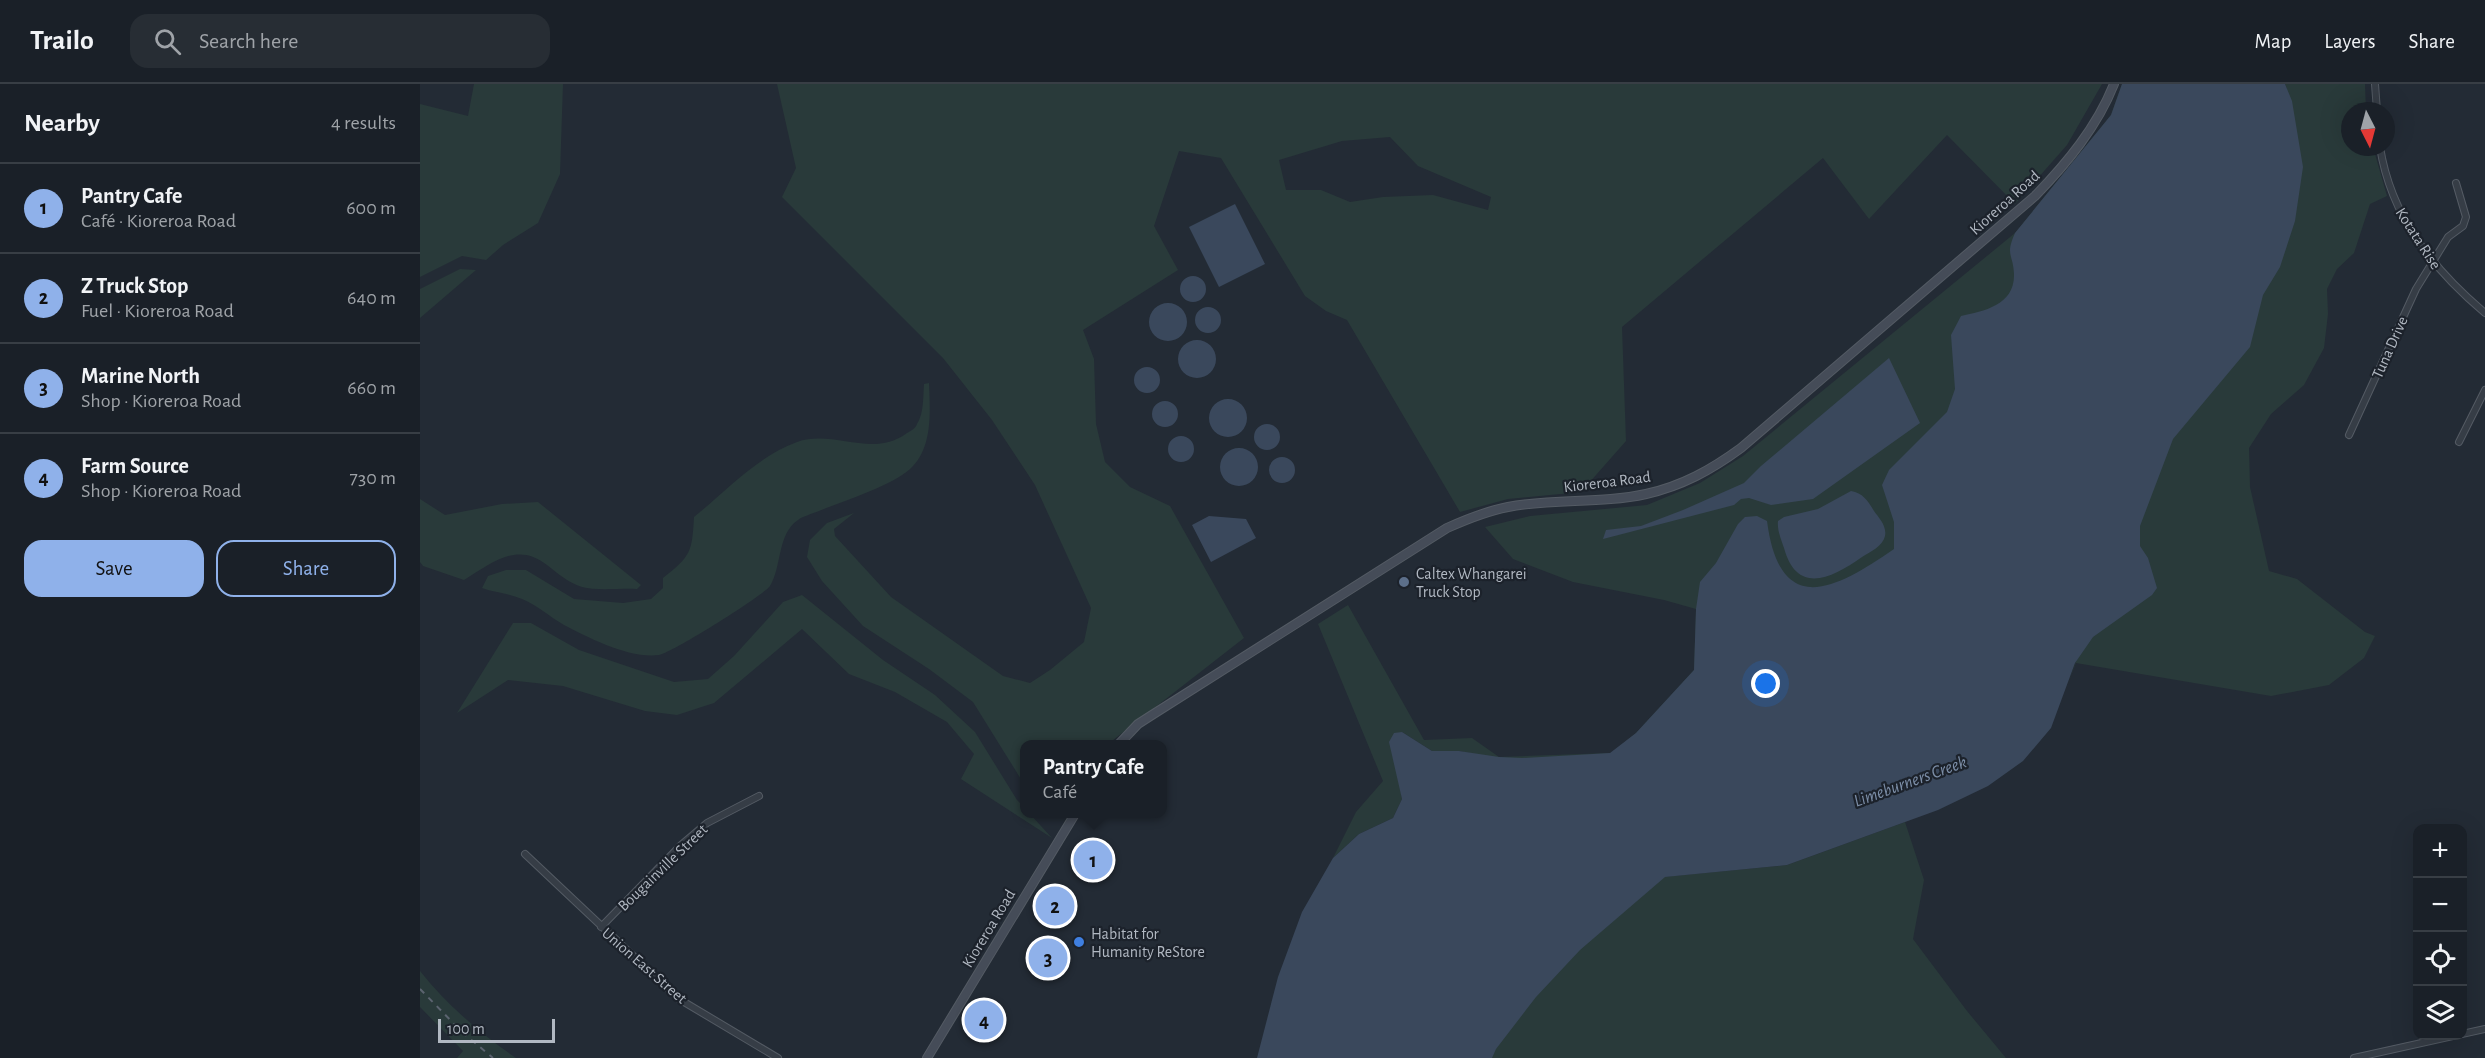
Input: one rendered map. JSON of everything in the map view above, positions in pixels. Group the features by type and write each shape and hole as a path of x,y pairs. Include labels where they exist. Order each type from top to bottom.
{"main road":[{"name":"Kioreroa Road","path":"1123,740 1138,724 1447,528 1481,514 1509,507 1644,494 1681,483 1716,466 2035,196 2059,171 2086,135 2114,84"},
{"name":"Kioreroa Road","path":"927,1058 1072,818"}],"street":[{"path":"2375,84 2376,102"},
{"name":"Kotata Rise","path":"2381,156 2396,202 2406,222 2448,281 2485,314"},
{"name":"Tuna Drive","path":"2349,435 2416,289 2448,237 2461,228 2466,220 2456,183"},
{"path":"2459,442 2485,390"},
{"name":"Bougainville Street","path":"601,927 681,845 706,823 759,796"},
{"name":"Union East Street","path":"525,854 679,999 778,1058"},
{"path":"2354,1058 2485,1029"}],"shaded area":[{"path":"474,84 563,84 560,174 538,223 503,245 486,260 462,256 420,277 420,104 468,116"},
{"path":"777,84 2102,84 2067,145 2015,204 1947,135 1869,219 1823,158 1622,327 1626,441 1581,492 1508,499 1460,512 1347,320 1326,311 1305,296 1221,158 1179,151 1154,226 1178,270 1083,330 1094,359 1096,424 1105,462 1130,487 1170,506 1244,638 1113,740 1020,740 1020,778 973,702 929,669 863,626 822,581 807,557 810,540 827,523 854,513 834,529 835,536 891,597 1003,676 1030,683 1084,642 1091,608 1035,485 992,420 943,358 782,197 796,168","holes":["1390,137 1418,166 1491,197 1488,210 1433,195 1383,197 1350,202 1321,190 1286,190 1279,160 1342,141"]},
{"path":"2122,84 2244,84 1780,813 1459,751 1432,751 1402,732 1400,785 1402,799 1393,818 1359,834 1333,858 1356,812 1383,781 1318,624 1348,605 1424,740 1472,738 1499,757 1611,753 1636,733 1694,670 1696,609 1664,600 1573,582 1513,559 1485,527 1530,516 1647,505 1700,483 1743,456 2015,233 2111,115"},
{"path":"2285,84 2365,84 2366,102 2341,102 2341,156 2376,156 2387,196 2370,204 2354,253 2337,269 2327,289 2328,314 2324,348 2304,385 2271,414 2249,448 2250,487 2269,571 2297,579 2365,632 2375,636 2364,658 2329,685 2271,696 2076,663 2067,686 2287,89"},
{"path":"460,269 476,270 420,318 420,289"},
{"path":"929,383 930,416 927,438 913,466 895,480 798,520 786,534 770,586 735,612 667,652 648,655 623,651 585,636 528,602 512,595 482,588 488,576 506,570 526,570 574,599 623,603 651,599 663,588 663,578 685,558 691,546 694,517 743,475 769,456 797,442 825,439 880,444 894,440 912,430 916,425 922,410 924,384"},
{"path":"420,499 445,515 502,504 538,502 641,585 637,589 582,587 536,558 525,555 505,557 495,561 464,580 423,566 420,562"},
{"path":"802,595 883,660 935,695 975,732 1020,803 1020,817 961,779 974,754 947,722 895,692 849,674 802,629 714,703 677,715 645,711 563,686 508,680 457,713 513,623 531,623 579,650 674,682 708,679 734,656 783,602"},
{"path":"1021,818 1034,818 1052,838"},
{"path":"1905,822 1924,880 1913,939 2006,1058 1344,1058 1432,899 1787,865"},
{"path":"420,971 441,996 465,1018 516,1058 457,1058 463,1051 420,1007"}],"water":[{"name":"Limeburners Creek","path":"2122,84 2285,84 2292,101 2303,167 2295,221 2280,267 2263,295 2250,347 2173,439 2140,526 2140,546 2148,558 2157,588 2152,595 2093,637 2075,663 2051,728 2023,761 1988,786 1938,810 1787,865 1665,877 1580,950 1536,997 1496,1049 1492,1058 1257,1058 1278,977 1302,912 1333,858 1359,834 1393,818 1402,799 1389,742 1394,733 1402,732 1432,751 1459,751 1522,758 1610,753 1636,733 1694,670 1696,609 1700,582 1716,563 1738,524 1745,517 1757,516 1767,521 1774,552 1784,573 1798,584 1814,587 1832,584 1852,575 1894,549 1894,522 1882,485 1889,470 1947,412 1955,389 1951,335 1961,316 1988,309 2004,300 2009,293 2013,285 2014,274 2010,251 2015,233 2111,115"},
{"path":"1235,204 1265,264 1219,287 1189,227"},
{"path":"1193,276 1202,280 1206,289 1202,298 1193,302 1184,298 1180,289 1184,280"},
{"path":"1168,303 1181,309 1187,322 1181,335 1168,341 1155,335 1149,322 1155,309"},
{"path":"1208,307 1217,311 1221,320 1217,329 1208,333 1199,329 1195,320 1199,311"},
{"path":"1197,340 1210,346 1216,359 1210,372 1197,378 1184,372 1178,359 1184,346"},
{"path":"1889,358 1920,423 1813,499 1771,505 1749,498 1741,499 1734,505 1603,539 1606,530 1641,526 1744,483"},
{"path":"1147,367 1156,371 1160,380 1156,389 1147,393 1138,389 1134,380 1138,371"},
{"path":"1228,399 1241,405 1247,418 1241,431 1228,437 1215,431 1209,418 1215,405"},
{"path":"1165,401 1174,405 1178,414 1174,423 1165,427 1156,423 1152,414 1156,405"},
{"path":"1267,424 1276,428 1280,437 1276,446 1267,450 1258,446 1254,437 1258,428"},
{"path":"1181,436 1190,440 1194,449 1190,458 1181,462 1172,458 1168,449 1172,440"},
{"path":"1239,448 1252,454 1258,467 1252,480 1239,486 1226,480 1220,467 1226,454"},
{"path":"1282,457 1291,461 1295,470 1291,479 1282,483 1273,479 1269,470 1273,461"},
{"path":"1851,491 1865,498 1882,522 1885,536 1882,543 1850,565 1827,576 1806,577 1797,572 1790,563 1784,548 1778,521 1784,517 1818,509"},
{"path":"1209,516 1246,519 1256,538 1211,562 1192,525"}],"railway":[{"path":"420,989 462,1032 493,1058"}],"place":[{"name":"Caltex Whangarei Truck Stop","path":"1404,582"},
{"name":"Pantry Cafe","path":"1093,860"},
{"name":"Z Truck Stop","path":"1055,906"},
{"name":"Habitat for Humanity ReStore","path":"1079,942"},
{"name":"Marine North","path":"1048,958"},
{"name":"Farm Source","path":"984,1020"}]}
